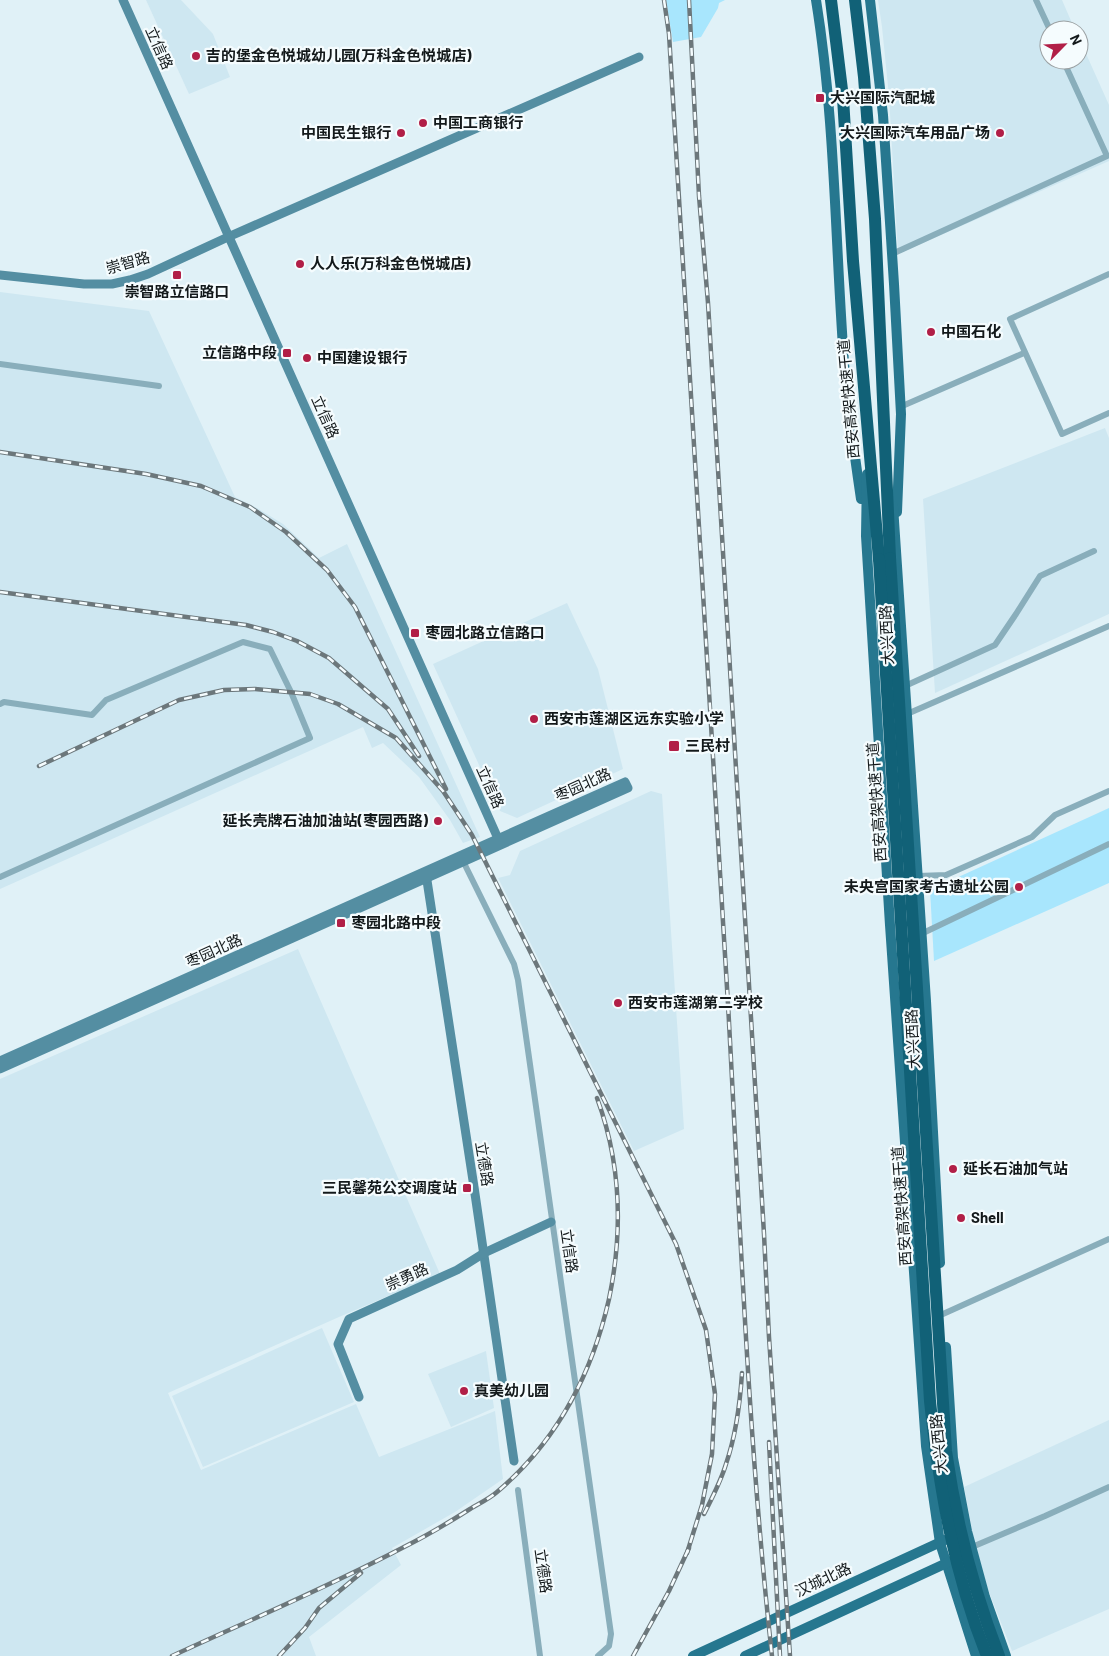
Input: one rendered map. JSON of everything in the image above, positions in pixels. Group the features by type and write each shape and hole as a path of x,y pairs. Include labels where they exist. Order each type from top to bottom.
{"highway":[{"name":"西安高架快速干道","path":"831,0 843,98 850,220 867,416 884,558 946,1451 960,1531 973,1585 998,1656"},
{"name":"西安高架快速干道","path":"855,0 864,78 875,219 880,325 884,558 930,1401 943,1502 967,1601 987,1656"}],"main road":[{"path":"816,0 828,96 836,193 845,374 866,536"},
{"path":"870,0 883,115 900,407 896,538"},
{"name":"大兴西路","path":"882,414 896,538 953,1458 967,1531 985,1596 1006,1656"},
{"name":"大兴西路","path":"867,416 866,536 890,925 926,1436 940,1542 976,1656"},
{"name":"汉城北路","path":"692,1656 967,1531"},
{"path":"745,1656 946,1564 972,1547"}],"street":[{"name":"立信路","path":"123,0 500,842"},
{"path":"1036,0 1045,20"},
{"name":"崇智路","path":"0,275 84,284 112,284 148,274 228,236 639,58"},
{"path":"892,254 1107,156 1068,70"},
{"path":"1109,274 1010,319 1062,434 1109,413"},
{"path":"900,407 1024,353"},
{"path":"0,364 159,386"},
{"path":"905,686 995,645 1040,576 1094,551"},
{"path":"907,714 1109,626"},
{"path":"0,704 4,702 92,715 106,700 243,642 270,650 310,738 0,877"},
{"name":"枣园北路","path":"0,1061 500,842 628,788 625,782 500,842"},
{"path":"918,876 946,875 972,864 1032,837 1055,815 1109,791"},
{"path":"921,934 1109,844"},
{"name":"立信路","path":"462,859 514,964 516,972 611,1634 609,1646 598,1656"},
{"name":"枣园北路","path":"0,1069 426,875"},
{"name":"立德路","path":"426,875 514,1461"},
{"name":"崇勇路","path":"359,1397 338,1344 349,1319 457,1270 484,1254 552,1222"},
{"path":"943,1314 1109,1239"},
{"path":"972,1547 1109,1487"},
{"name":"立德路","path":"518,1490 540,1656"}],"shaded area":[{"name":"吉的堡金色悦城幼儿园(万科金色悦城店)","path":"146,0 181,0 213,34 230,77 189,94"},
{"path":"666,0 725,0 719,3 701,37 673,42"},
{"name":"大兴国际汽车用品广场","path":"878,0 1062,0 1071,20 1039,20 1039,70 1089,70 1089,60 1109,105 1109,161 898,254 889,96"},
{"path":"0,292 149,311 235,497 283,524 319,558 347,544 480,837 463,843 450,820 419,777 383,743 372,748 363,727 0,889"},
{"path":"1105,428 1109,438 1109,614 935,693 923,499"},
{"name":"西安市莲湖区远东实验小学","path":"567,603 598,669 623,769 517,818 500,811 433,664"},
{"name":"西安市莲湖第二学校","path":"651,791 662,794 684,1129 634,1151 498,878 510,875 520,851"},
{"name":"未央宫国家考古遗址公园","path":"1109,808 1109,883 934,961 930,890"},
{"path":"298,949 440,1274 168,1393 201,1470 356,1404 379,1457 495,1411 503,1479 455,1512 392,1548 401,1565 309,1637 316,1656 0,1656 0,1079"},
{"path":"322,1328 354,1402 203,1467 172,1396"},
{"name":"真美幼儿园","path":"486,1351 494,1408 451,1427 428,1374"},
{"path":"1109,1420 1109,1609 1012,1651 987,1587 974,1540 964,1487"}],"railway":[{"path":"664,0 669,34 751,1412 772,1656"},
{"path":"689,0 699,196 708,303 769,1337 790,1656"},
{"path":"0,452 146,474 201,486 250,507 286,532 327,570 355,607 446,789"},
{"path":"0,592 246,625 297,641 329,658 388,709 419,756"},
{"path":"39,766 179,700 224,690 255,689 310,694 338,704 396,738 443,791 472,835 676,1244 706,1330 715,1394 712,1454 702,1505 687,1553"},
{"path":"172,1656 347,1576 429,1534 494,1495 518,1472 554,1429 569,1405 593,1354 602,1327 613,1274 618,1223 615,1172 611,1147 597,1098"},
{"path":"704,1514 719,1483 732,1442 737,1419 742,1373"},
{"path":"769,1442 780,1656"},
{"path":"633,1656 669,1591 689,1548"},
{"path":"279,1656 305,1628 319,1608 361,1573"}],"place":[{"name":"吉的堡金色悦城幼儿园(万科金色悦城店)","path":"196,56"},
{"name":"大兴国际汽配城","path":"820,98"},
{"name":"中国工商银行","path":"423,123"},
{"name":"中国民生银行","path":"401,133"},
{"name":"大兴国际汽车用品广场","path":"1000,133"},
{"name":"人人乐(万科金色悦城店)","path":"300,264"},
{"name":"崇智路立信路口","path":"177,275"},
{"name":"中国石化","path":"931,332"},
{"name":"立信路中段","path":"287,353"},
{"name":"中国建设银行","path":"307,358"},
{"name":"枣园北路立信路口","path":"415,633"},
{"name":"西安市莲湖区远东实验小学","path":"534,719"},
{"name":"三民村","path":"674,746"},
{"name":"延长壳牌石油加油站(枣园西路)","path":"438,821"},
{"name":"未央宫国家考古遗址公园","path":"1019,887"},
{"name":"枣园北路中段","path":"341,923"},
{"name":"西安市莲湖第二学校","path":"618,1003"},
{"name":"延长石油加气站","path":"953,1169"},
{"name":"三民馨苑公交调度站","path":"467,1188"},
{"name":"Shell","path":"961,1218"},
{"name":"真美幼儿园","path":"464,1391"}]}
